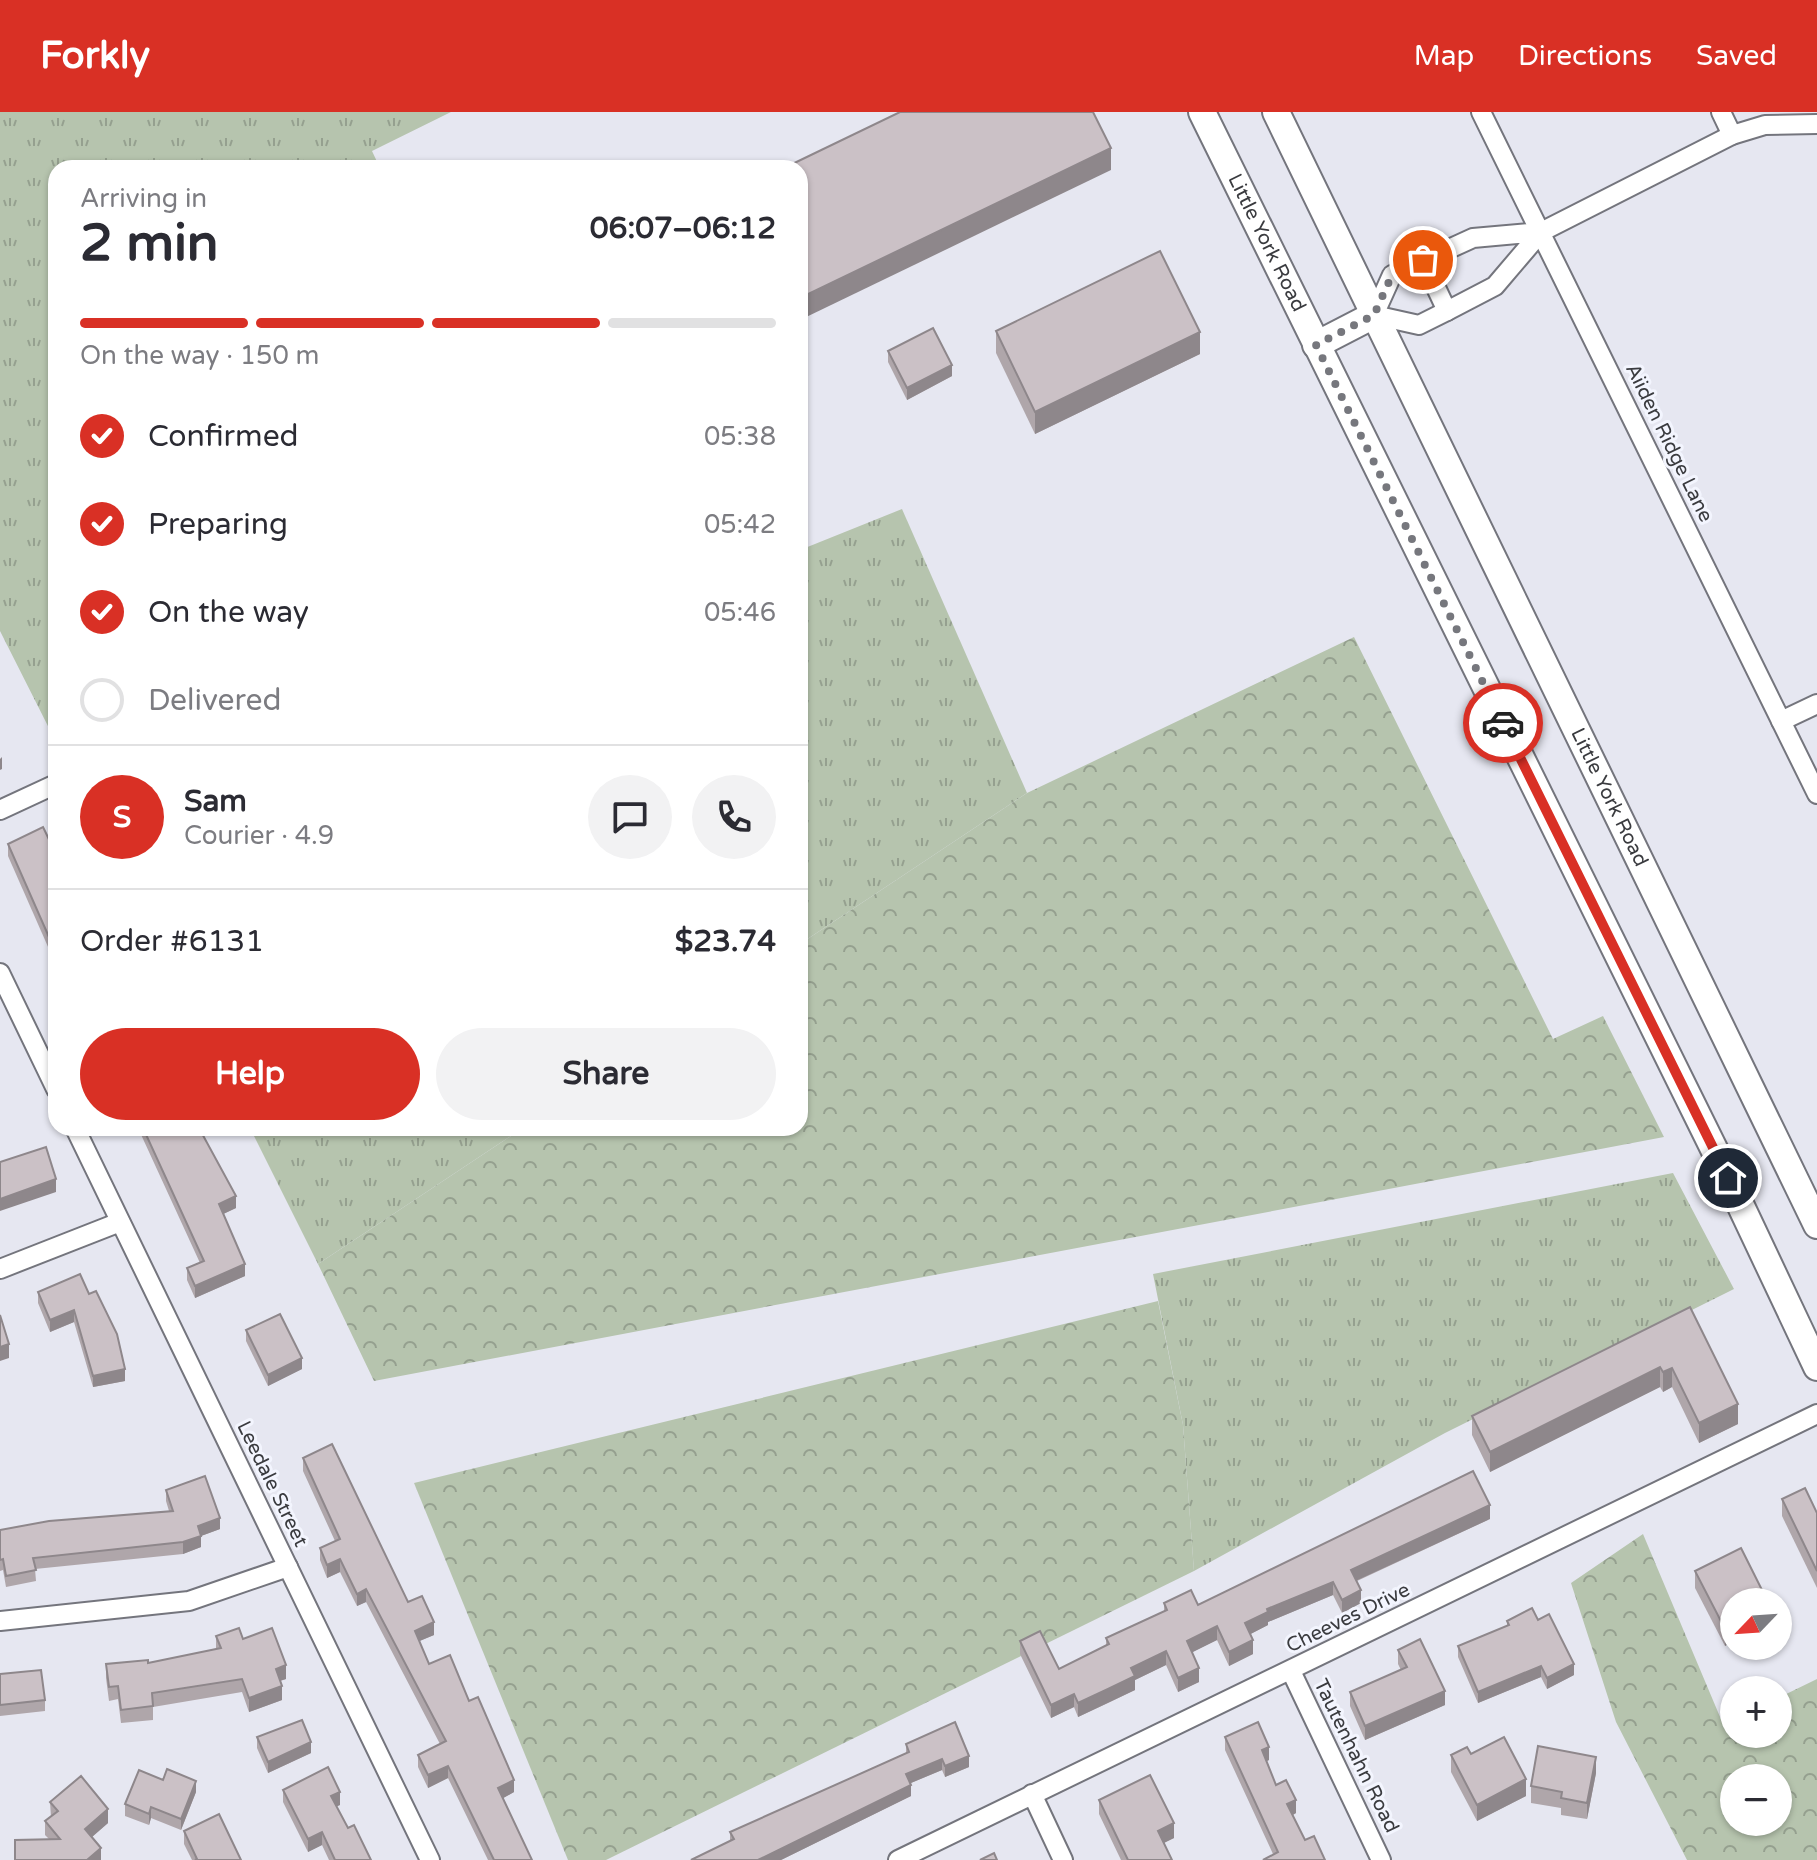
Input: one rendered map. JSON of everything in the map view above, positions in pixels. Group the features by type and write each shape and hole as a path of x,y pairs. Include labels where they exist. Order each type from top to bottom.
{"main road":[{"name":"Little York Road","path":"1202,112 1714,1149 1817,1367"},
{"name":"Little York Road","path":"1276,112 1817,1225"},
{"path":"1316,345 1374,315"}],"street":[{"name":"Aiiden Ridge Lane","path":"1481,112 1817,794"},
{"path":"1721,112 1732,135"},
{"path":"1541,232 1495,286 1419,325 1374,315 1392,275 1473,238 1541,232 1732,135 1765,125 1817,124"},
{"path":"1423,260 1447,311"},
{"path":"1781,721 1817,704"},
{"path":"0,810 48,788"},
{"path":"0,973 48,1072"},
{"name":"Leedale Street","path":"79,1136 430,1860"},
{"path":"0,1269 120,1222"},
{"name":"Cheeves Drive","path":"898,1860 1817,1414"},
{"path":"0,1621 189,1601 288,1567"},
{"name":"Tautenhahn Road","path":"1291,1671 1381,1860"},
{"path":"1032,1794 1063,1860"}],"green space":[{"path":"0,112 451,112 372,151 376,160 48,160 48,726 0,631"},
{"path":"902,509 1027,793 808,939 808,547"},
{"path":"1354,637 1553,1039 1603,1016 1664,1137 374,1381 318,1264 511,1136 808,1136 808,939 1027,793"},
{"path":"254,1136 511,1136 318,1264"},
{"path":"1673,1173 1734,1289 1445,1433 1194,1571 1183,1425 1153,1274"},
{"path":"1158,1301 1183,1425 1194,1571 606,1860 568,1860 414,1483"},
{"path":"1643,1534 1720,1717 1720,1748 1792,1748 1792,1691 1817,1679 1817,1860 1687,1860 1616,1722 1571,1583"}],"building":[{"path":"900,112 1093,112 1111,148 808,294 808,160 801,160"},
{"path":"1160,251 1200,332 1035,412 996,331"},
{"path":"933,328 952,365 907,388 888,351"},
{"path":"43,827 48,837 48,935 8,844"},
{"path":"147,1136 203,1136 236,1196 219,1204 245,1264 195,1286 187,1268 204,1261"},
{"path":"46,1147 56,1179 0,1199 0,1162"},
{"path":"80,1274 89,1294 96,1291 117,1334 125,1369 93,1376 74,1310 50,1320 38,1292"},
{"path":"1690,1307 1738,1404 1699,1423 1672,1368 1663,1372 1660,1367 1490,1452 1472,1416"},
{"path":"280,1314 302,1358 268,1375 246,1330"},
{"path":"0,1315 9,1344 0,1347"},
{"path":"332,1444 408,1602 422,1596 434,1622 415,1631 429,1664 450,1655 469,1701 478,1697 514,1780 498,1788 532,1860 494,1860 448,1766 428,1775 418,1755 446,1741 366,1589 357,1594 340,1559 327,1565 320,1548 340,1539 303,1458"},
{"path":"1473,1471 1490,1505 1351,1570 1361,1590 1342,1600 1333,1582 1267,1609 1268,1612 1245,1623 1253,1640 1229,1652 1217,1626 1187,1641 1199,1668 1178,1678 1166,1651 1131,1668 1135,1676 1108,1689 1078,1703 1074,1694 1051,1705 1020,1641 1040,1631 1059,1669 1109,1644 1106,1638 1167,1610 1164,1603 1191,1590 1198,1605"},
{"path":"205,1476 220,1518 198,1526 201,1536 183,1542 33,1558 36,1570 6,1576 3,1559 0,1560 0,1530 49,1521 173,1511 166,1490"},
{"path":"1805,1488 1817,1513 1817,1571 1782,1499"},
{"path":"1741,1548 1761,1588 1720,1588 1720,1619 1695,1571"},
{"path":"1532,1608 1538,1620 1549,1614 1574,1664 1547,1678 1541,1666 1478,1692 1458,1646 1509,1625 1507,1621"},
{"path":"239,1628 243,1639 272,1628 286,1665 276,1669 282,1686 249,1698 242,1679 152,1693 153,1706 121,1710 118,1686 109,1687 106,1664 148,1660 148,1663 221,1648 216,1636"},
{"path":"1420,1639 1445,1691 1365,1726 1350,1692 1407,1667 1398,1650"},
{"path":"41,1670 45,1700 0,1705 0,1674"},
{"path":"302,1720 311,1742 268,1762 257,1737"},
{"path":"955,1722 969,1756 945,1766 942,1759 906,1774 911,1785 758,1860 691,1860 734,1839 730,1832 909,1752 906,1744"},
{"path":"1258,1722 1269,1747 1262,1750 1276,1785 1286,1780 1296,1800 1287,1804 1305,1840 1314,1836 1325,1860 1263,1860 1278,1852 1225,1737"},
{"path":"1504,1737 1526,1779 1477,1805 1451,1755 1467,1747 1471,1754"},
{"path":"1538,1746 1596,1757 1587,1803 1561,1798 1562,1792 1531,1786"},
{"path":"328,1767 340,1792 331,1796 348,1828 354,1825 371,1860 335,1860 322,1832 308,1839 283,1790"},
{"path":"167,1769 196,1781 181,1819 151,1807 149,1814 125,1804 139,1770 163,1780"},
{"path":"1150,1775 1174,1823 1158,1831 1172,1860 1128,1860 1099,1800"},
{"path":"81,1776 108,1809 85,1829 101,1848 87,1860 15,1860 15,1840 60,1839 45,1821 58,1811 50,1802"},
{"path":"219,1814 241,1860 195,1860 184,1831"},
{"path":"994,1853 997,1860 980,1860"}],"way so far":[{"path":"1423,260 1392,275 1374,315 1316,345 1503,723"}],"route":[{"path":"1503,723 1728,1178"}]}
